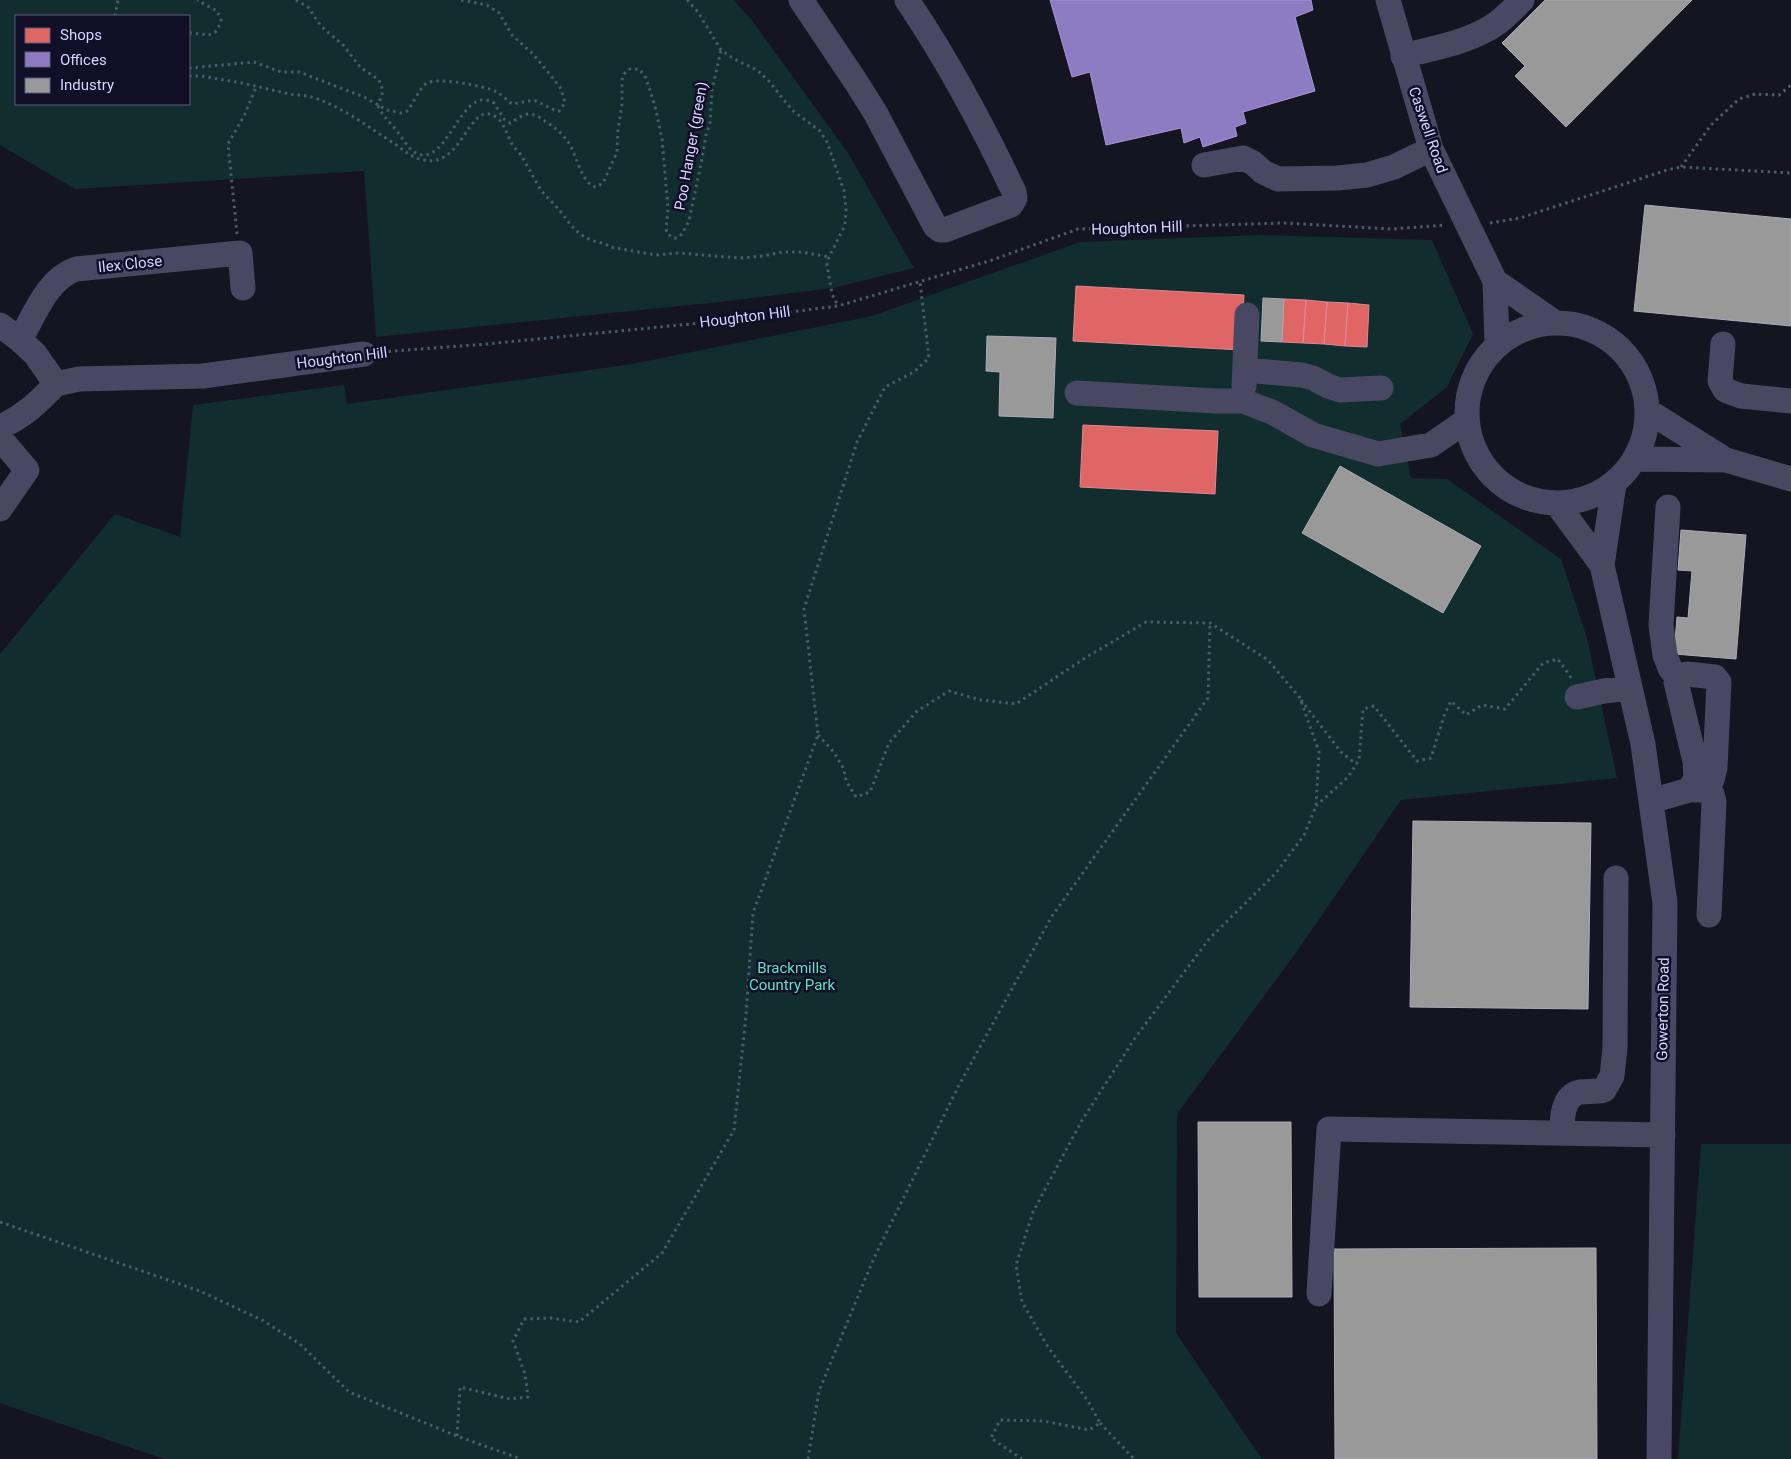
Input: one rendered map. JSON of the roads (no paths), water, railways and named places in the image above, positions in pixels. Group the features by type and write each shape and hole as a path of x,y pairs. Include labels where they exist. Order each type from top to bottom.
{"street":[{"path":"801,0 876,114 935,226 940,230 945,230 1011,205 1015,198 993,147 965,94 907,0"},
{"name":"Caswell Road","path":"1388,0 1431,149 1495,281 1497,344"},
{"path":"1403,56 1466,39 1487,30 1507,15 1522,0"},
{"path":"1204,165 1243,158 1278,180 1338,178 1367,175 1394,167 1431,149"},
{"name":"Ilex Close","path":"20,340 50,287 56,280 70,272 84,268 240,253 243,288"},
{"name":"Caswell Road","path":"1495,281 1554,322"},
{"path":"1243,401 1247,315"},
{"path":"1554,322 1583,325 1608,338 1630,357 1643,382 1648,410 1646,435 1636,458 1614,484 1587,499 1557,504 1526,498 1499,483 1479,459 1471,440 1467,420 1469,392 1479,366 1497,344 1524,328 1554,322"},
{"path":"0,325 35,354 56,384 37,404 15,420 0,427"},
{"path":"1723,344 1720,381 1725,390 1742,396 1791,402"},
{"name":"Houghton Hill","path":"56,384 80,379 204,376 364,354"},
{"path":"1244,370 1302,374 1340,390 1381,388"},
{"path":"1077,393 1206,401 1243,401 1272,412 1312,435 1378,454 1431,445 1467,420"},
{"path":"1648,410 1726,460"},
{"path":"0,438 27,470 0,509"},
{"path":"1431,445 1479,459"},
{"path":"1636,458 1726,460 1791,479"},
{"name":"Gowerton Road","path":"1614,484 1602,565 1643,744 1665,903 1659,1459"},
{"name":"Gowerton Road","path":"1557,504 1602,565"},
{"path":"1668,507 1661,625 1665,655 1670,668 1678,679"},
{"path":"1650,801 1698,788 1712,780 1715,768 1719,682 1715,677 1687,674 1679,677 1676,682 1695,761 1698,788"},
{"path":"1580,697 1604,691 1630,688"},
{"path":"1698,788 1712,794 1714,802 1710,914"},
{"path":"1562,1134 1562,1114 1571,1096 1576,1093 1604,1090 1612,1076 1615,1048 1616,878"},
{"path":"1319,1294 1329,1129 1663,1135"}],"park label":[{"name":"Brackmills Country Park","path":"792,976"}]}
